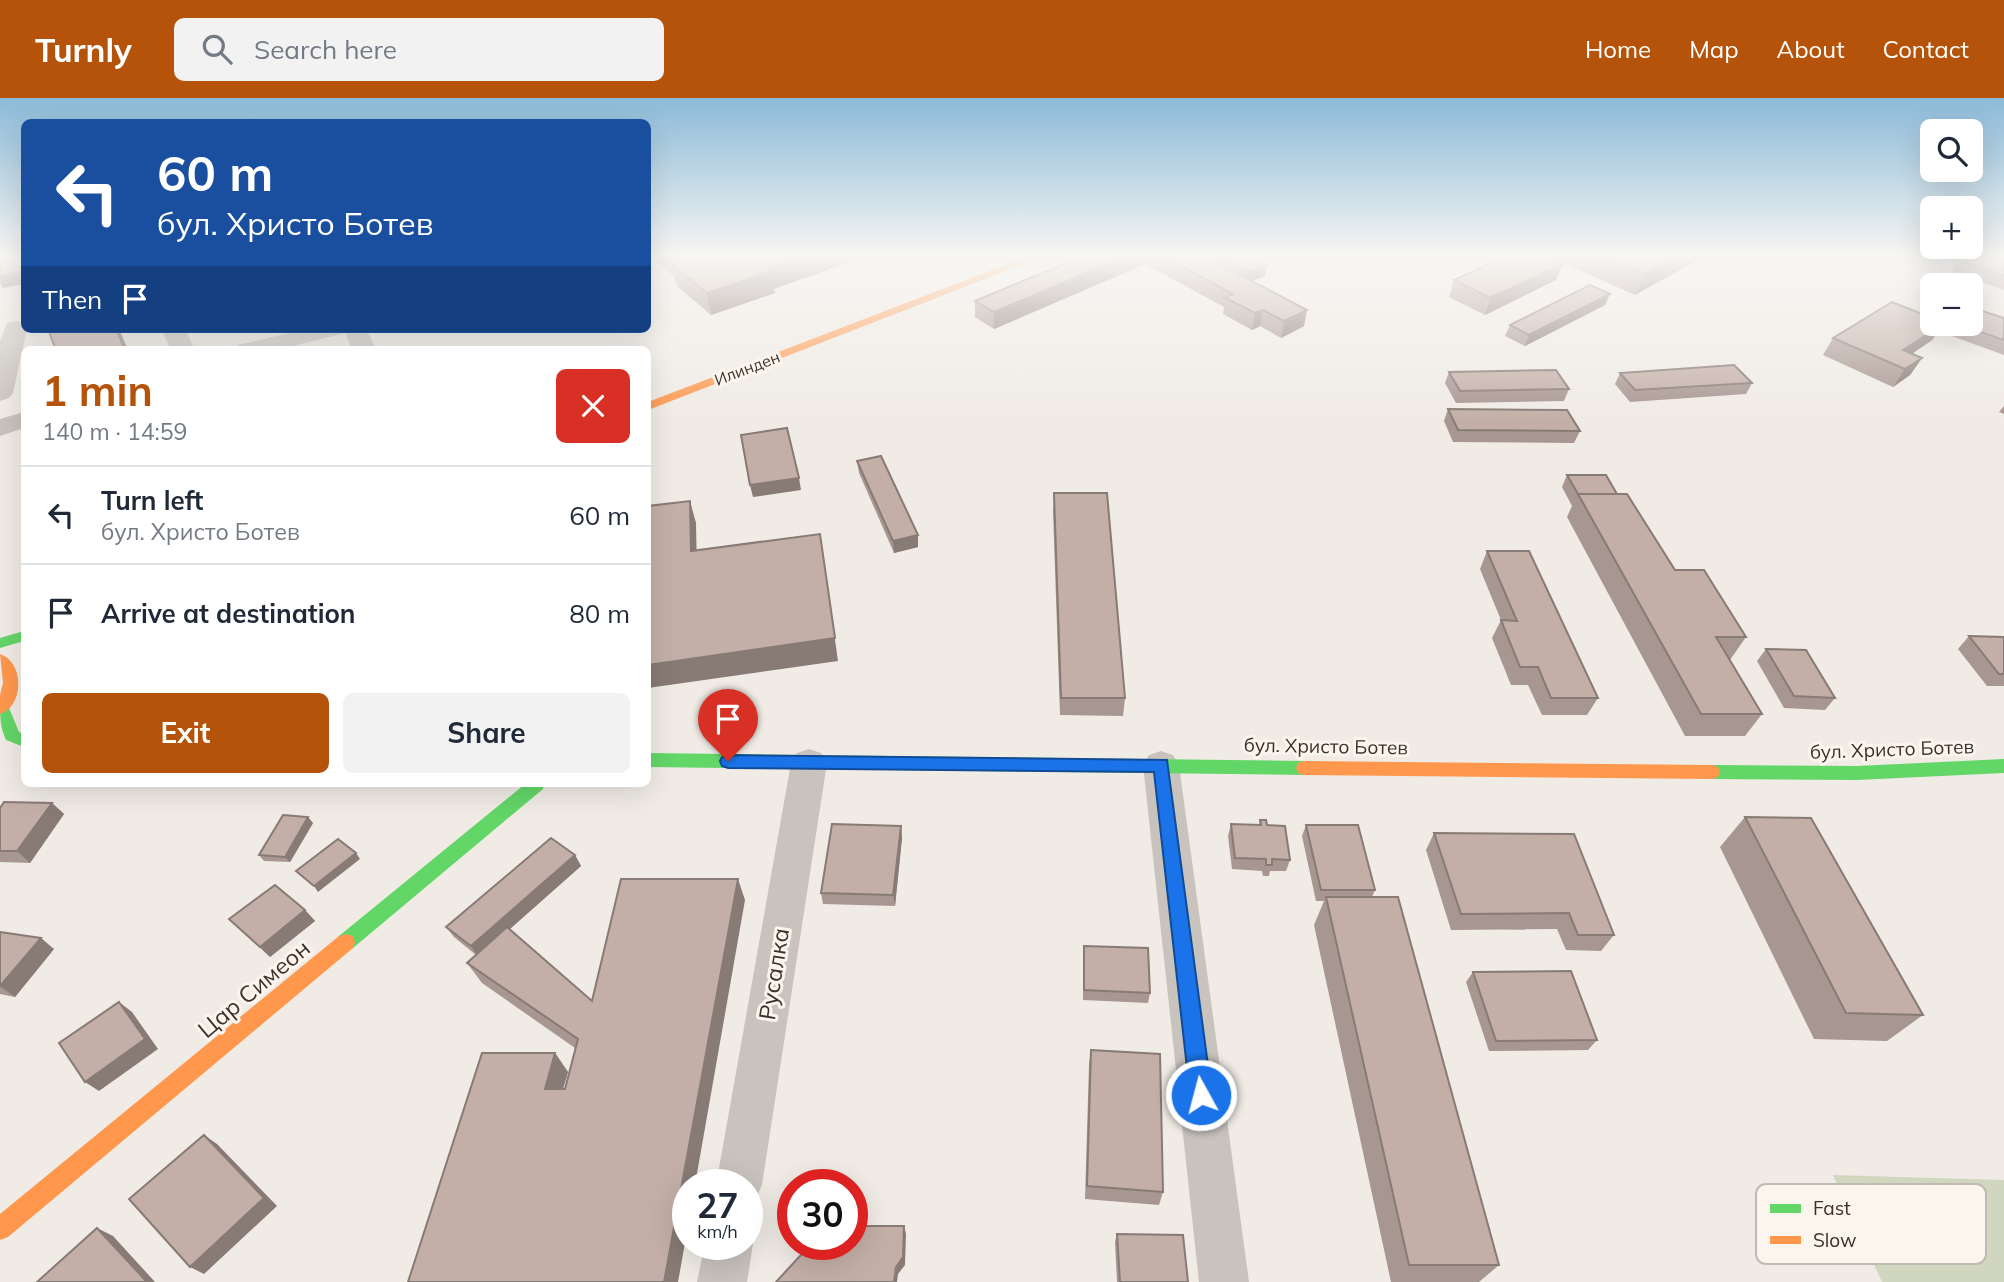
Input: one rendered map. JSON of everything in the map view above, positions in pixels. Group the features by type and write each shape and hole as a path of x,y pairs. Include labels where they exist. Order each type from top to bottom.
{"street":[{"name":"Илинден","path":"651,406 900,310"},
{"path":"0,393 13,326"},
{"path":"264,346 319,333"},
{"path":"0,428 21,421"},
{"path":"0,643 21,637"},
{"path":"0,660 19,673 0,708 12,736 21,740"},
{"name":"бул. Христо Ботев","path":"651,760 1844,773 2004,766"},
{"name":"Русалка","path":"742,1169 809,763"},
{"path":"1161,765 1224,1282"},
{"name":"Цар Симеон","path":"0,1229 533,787"},
{"path":"722,1282 726,1260"}],"green space":[{"path":"1833,1175 2004,1180 2004,1282 1882,1282 1874,1264 1986,1264 1986,1184 1837,1184"}],"building":[{"path":"1263,310 1306,310 1284,321"},
{"path":"1539,310 1578,310 1529,335 1510,325"},
{"path":"1878,310 1913,310 1920,313 1920,336 1925,336 1903,350 1922,358 1905,369 1833,338"},
{"path":"1983,311 2004,318 2004,340 1983,333"},
{"path":"50,333 118,333 123,346 54,346"},
{"path":"1734,365 1752,383 1635,390 1620,373"},
{"path":"1556,370 1569,389 1460,391 1449,372"},
{"path":"1448,409 1567,410 1580,431 1458,430"},
{"path":"787,428 799,478 750,485 741,435"},
{"path":"881,456 918,535 893,541 857,461"},
{"path":"1567,475 1606,475 1617,494 1578,494"},
{"path":"1054,493 1107,493 1125,698 1061,698"},
{"path":"1578,494 1627,494 1675,570 1704,570 1746,637 1716,637 1762,714 1701,714"},
{"path":"690,501 691,551 820,534 835,638 651,665 651,506"},
{"path":"1487,551 1529,551 1598,698 1551,698 1538,667 1520,667 1501,620 1517,621"},
{"path":"1969,636 2004,637 2004,674 1999,674"},
{"path":"1766,649 1806,650 1835,698 1794,696"},
{"path":"4,802 52,803 17,851 0,851 0,808"},
{"path":"283,815 308,817 285,857 259,855"},
{"path":"1745,817 1811,818 1923,1015 1846,1013"},
{"path":"1260,820 1266,820 1267,825 1285,826 1290,860 1272,859 1272,865 1266,865 1266,859 1235,858 1231,824 1261,825"},
{"path":"832,824 901,826 893,895 821,893"},
{"path":"1306,825 1358,825 1375,890 1321,890"},
{"path":"1434,833 1574,834 1614,935 1578,935 1569,913 1461,914"},
{"path":"551,838 575,855 471,946 446,927"},
{"path":"338,839 356,853 314,886 296,871"},
{"path":"621,879 738,879 685,1169 672,1169 672,1238 664,1282 408,1282 482,1053 555,1053 545,1089 565,1089 578,1039 467,963 507,927 592,1001"},
{"path":"275,885 305,910 260,947 229,919"},
{"path":"1326,897 1398,897 1499,1265 1409,1265"},
{"path":"0,932 41,938 0,986"},
{"path":"1084,946 1148,948 1150,993 1084,990"},
{"path":"1571,971 1597,1040 1496,1041 1473,972"},
{"path":"119,1002 145,1039 85,1082 59,1043"},
{"path":"1091,1050 1160,1054 1163,1192 1087,1186"},
{"path":"204,1135 264,1198 190,1267 129,1199"},
{"path":"868,1226 904,1226 903,1257 896,1267 894,1282 776,1282 796,1260 868,1260"},
{"path":"97,1228 147,1282 37,1282"},
{"path":"1117,1234 1183,1235 1188,1282 1120,1282"}],"traffic: fast":[{"path":"0,643 21,637"},
{"path":"1,707 12,736 21,740"},
{"path":"651,760 1304,768"},
{"path":"1712,772 1857,773 2004,766"},
{"path":"346,942 533,787"}],"traffic: slow":[{"path":"651,405 898,310"},
{"path":"0,660 11,677 8,695 0,708"},
{"path":"1304,768 1712,772"},
{"path":"0,1229 346,942"}],"route":[{"path":"728,761 1161,765 1201,1095"}]}
